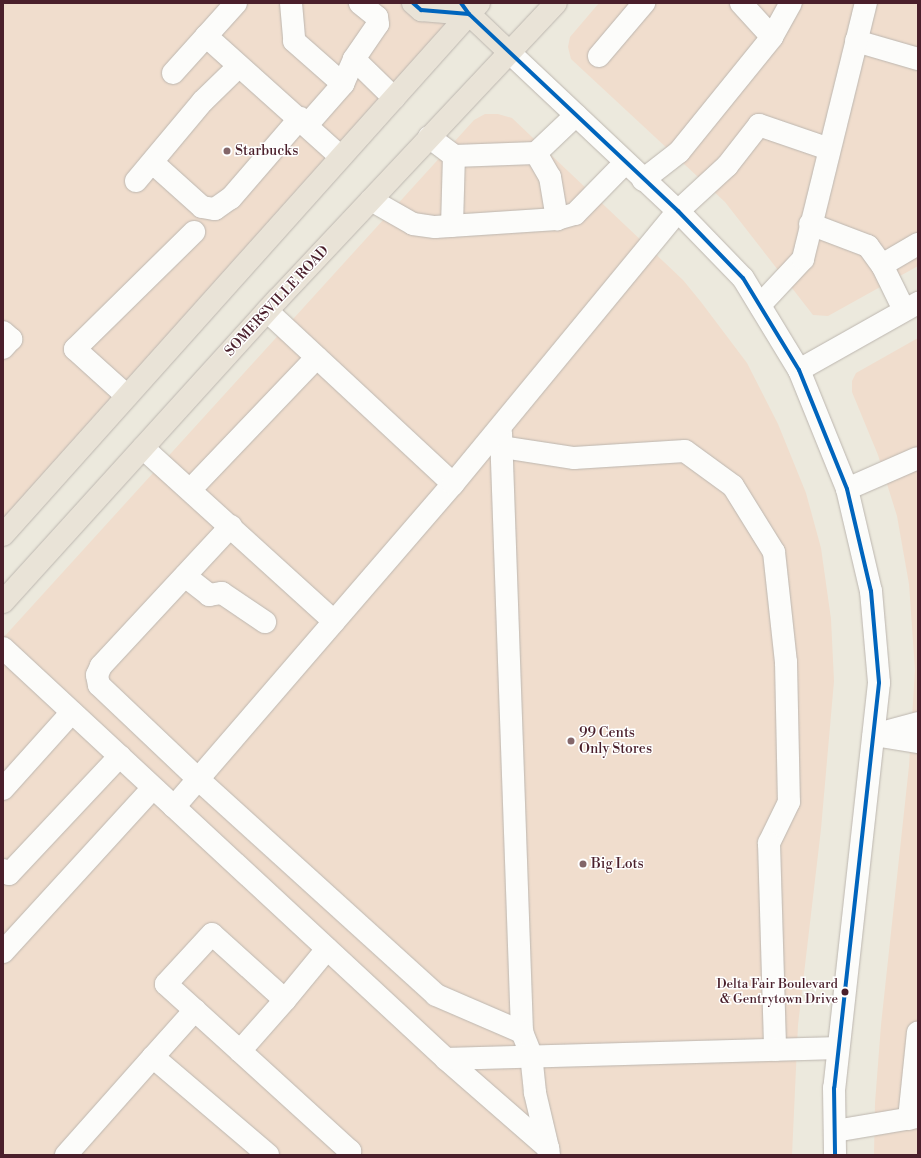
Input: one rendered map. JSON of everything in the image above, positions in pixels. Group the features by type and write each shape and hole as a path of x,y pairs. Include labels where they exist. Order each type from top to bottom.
{"main road":[{"path":"413,3 421,10 470,7"},
{"name":"SOMERSVILLE ROAD","path":"3,602 267,311 556,3"},
{"path":"470,7 509,52"},
{"path":"3,535 394,98 470,7"}],"street":[{"path":"173,73 236,3"},
{"path":"292,3 294,41 343,84"},
{"path":"153,163 202,207 215,209 231,198 303,122 343,84 354,59 378,24 377,17 360,3"},
{"path":"599,56 644,3"},
{"path":"741,3 772,37"},
{"path":"643,180 679,152 772,37 791,3"},
{"path":"760,305 803,258 810,224 866,3"},
{"path":"206,36 341,156"},
{"path":"856,41 918,59"},
{"path":"509,52 643,180 678,211 743,278 799,370 847,489 871,591 879,683 834,1088 835,1155"},
{"path":"354,59 394,98"},
{"path":"136,181 153,163 203,100 239,66"},
{"path":"429,137 454,156 536,153 576,116"},
{"path":"174,807 453,484 501,437 678,211 727,166 759,125 829,149"},
{"path":"536,153 550,177 557,219"},
{"path":"452,226 454,156"},
{"path":"371,200 413,224 452,226 557,219 575,214 625,163"},
{"path":"799,370 911,306 868,246 810,224"},
{"path":"127,396 75,349 194,232"},
{"path":"882,265 918,244"},
{"path":"267,311 453,484"},
{"path":"3,332 10,339 3,348"},
{"path":"191,489 317,357"},
{"path":"501,437 522,1032 531,1054 535,1093 549,1152"},
{"path":"501,437 574,458 684,451 733,486 774,552 786,662 789,802 769,843 775,1050"},
{"path":"144,448 191,489 334,621"},
{"path":"847,489 918,458"},
{"path":"231,526 101,666 98,675 99,685 198,779 436,995 522,1032"},
{"path":"185,576 209,594 222,594 265,622"},
{"path":"3,648 446,1059 549,1152"},
{"path":"3,789 72,712"},
{"path":"874,735 918,723"},
{"path":"874,735 918,742"},
{"path":"3,870 9,874 120,756"},
{"path":"3,952 153,788"},
{"path":"285,1000 212,934 166,984 350,1151 350,1155"},
{"path":"240,1052 327,949"},
{"path":"66,1155 195,1010"},
{"path":"835,1131 914,1118 918,1032"},
{"path":"446,1059 531,1054 838,1048"},
{"path":"153,1057 268,1155"}],"shaded area":[{"path":"3,3 413,3 469,14 3,535"},
{"path":"599,3 918,3 918,266 828,316 813,315 725,202 571,59 568,47 570,37"},
{"path":"485,114 498,114 512,118 683,280 747,363 778,424 806,493 821,548 831,619 834,681 821,829 798,1025 792,1155 3,1155 3,638 474,120"},
{"path":"918,338 918,1155 874,1155 875,1103 881,1025 909,766 915,670 909,584 897,516 878,455 852,392 852,381 856,373"}],"transit line":[{"path":"413,3 421,10 469,14"},
{"path":"461,3 469,14 678,211 743,278 799,370 847,489 871,591 879,683 834,1088 835,1155"}],"place":[{"name":"Starbucks","path":"227,151"},
{"name":"99 Cents Only Stores","path":"571,741"},
{"name":"Big Lots","path":"583,864"},
{"name":"Delta Fair Boulevard & Gentrytown Drive","path":"845,992"}]}
